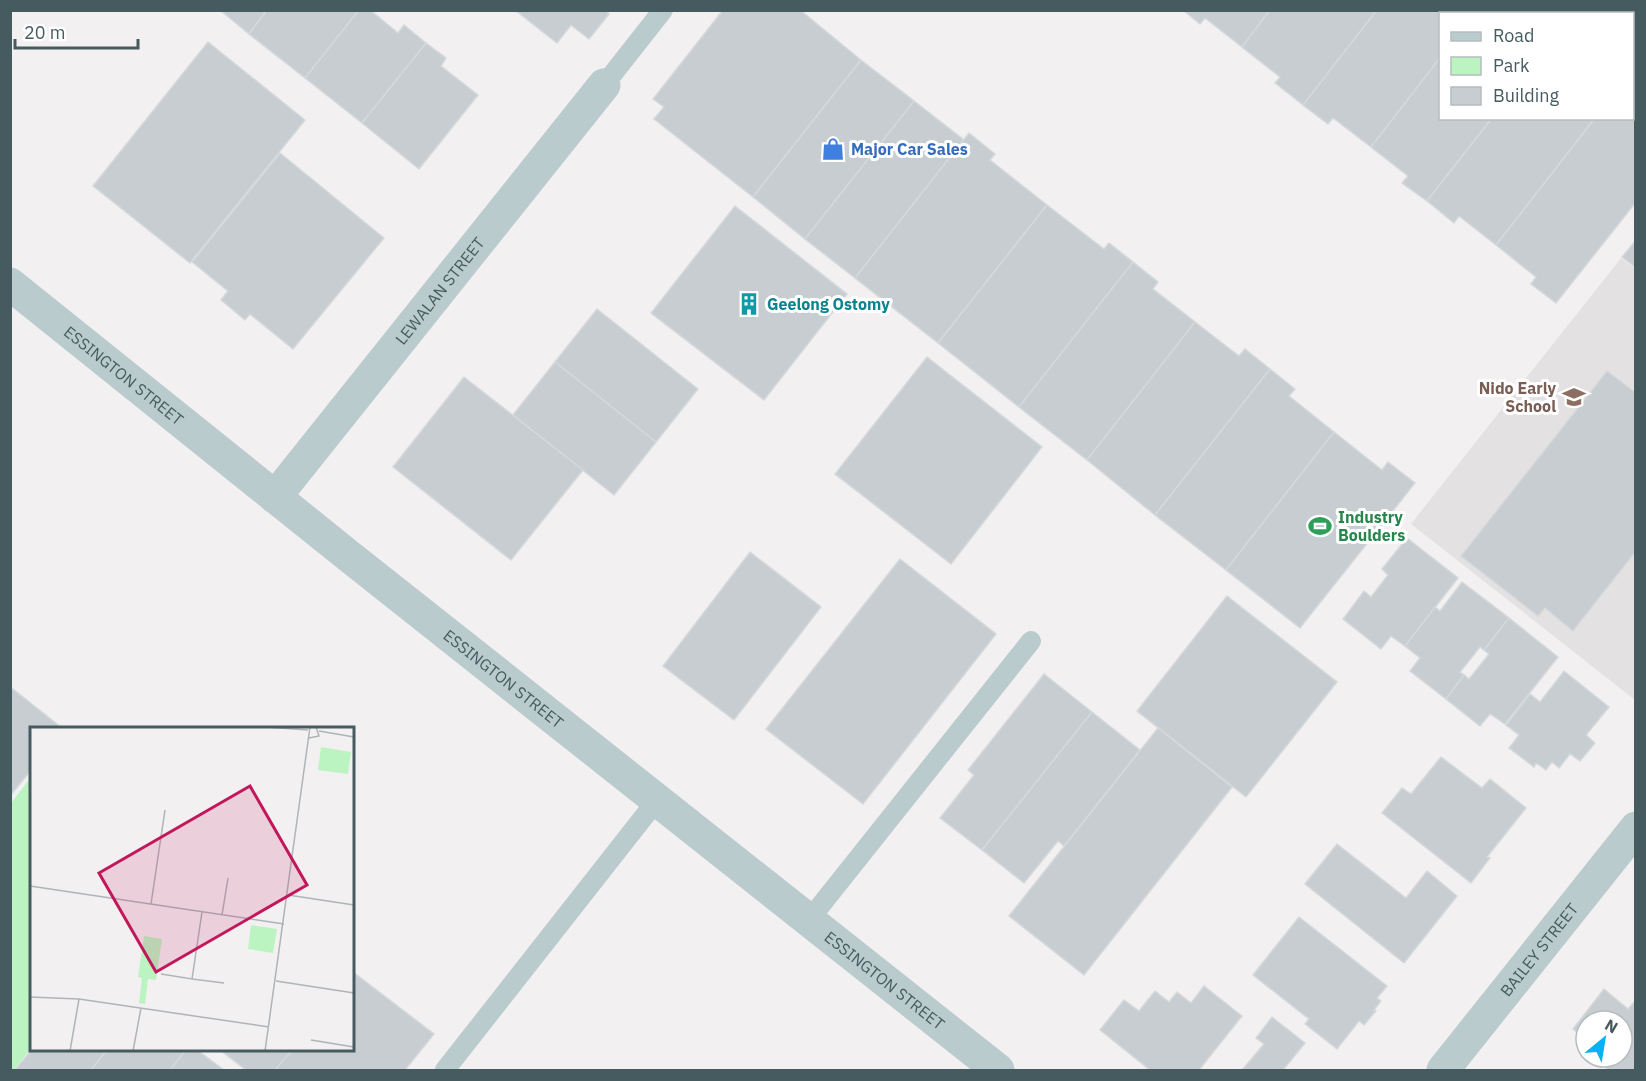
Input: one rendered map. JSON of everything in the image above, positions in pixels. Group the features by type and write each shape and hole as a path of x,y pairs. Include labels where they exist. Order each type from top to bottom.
{"street":[{"name":"LEWALAN STREET","path":"275,497 604,85"},
{"name":"ESSINGTON STREET","path":"10,284 998,1071"},
{"name":"BAILEY STREET","path":"1443,1070 1635,828"}],"lane":[{"path":"604,85 663,10"},
{"path":"809,920 1031,641"},
{"path":"445,1071 657,800"}],"shaded area":[{"name":"Nido Early School","path":"1621,258 1635,269 1635,700 1411,524"}],"green space":[{"path":"30,778 30,1049 14,1070 11,1070 11,803"}],"building":[{"path":"220,10 267,10 249,34"},
{"path":"267,10 359,10 305,78 249,34"},
{"path":"359,10 370,10 398,33 404,25 426,43 362,123 305,78"},
{"path":"515,10 605,10 609,14 589,39 571,25 557,43"},
{"path":"723,10 800,10 861,60 753,197 654,119 664,107 653,99"},
{"path":"1183,10 1270,10 1242,47 1205,18 1200,24"},
{"path":"1270,10 1377,10 1303,105 1275,83 1280,77 1242,47"},
{"path":"1377,10 1478,10 1476,12 1439,12 1439,59 1371,147 1333,118 1328,124 1303,105"},
{"path":"1478,10 1514,10 1516,12 1476,12"},
{"path":"208,42 305,120 190,263 93,186"},
{"path":"426,43 446,58 441,66 478,95 419,169 362,123"},
{"path":"1439,59 1439,120 1490,120 1427,201 1402,183 1408,176 1371,147"},
{"name":"Major Car Sales","path":"861,60 914,101 805,239 753,197"},
{"path":"914,101 964,140 855,278 805,239"},
{"path":"1634,104 1636,106 1636,202 1556,303 1531,284 1536,277 1496,245 1593,120 1634,120"},
{"path":"1490,120 1593,120 1496,245 1459,216 1454,223 1427,201"},
{"path":"969,133 995,154 990,160 1047,205 938,343 855,278"},
{"path":"280,153 384,238 293,349 250,314 245,320 221,300 228,291 192,262"},
{"path":"1047,205 1104,249 1109,243 1133,262 1019,407 938,343"},
{"name":"Geelong Ostomy","path":"735,206 847,294 764,400 651,313"},
{"path":"1636,240 1636,268 1622,257"},
{"path":"1133,262 1158,282 1153,289 1195,322 1087,460 1019,407"},
{"path":"597,309 698,389 656,442 555,362"},
{"path":"1195,322 1239,356 1245,349 1270,369 1155,515 1087,460"},
{"path":"927,357 1042,447 951,564 835,474"},
{"path":"555,362 656,442 614,495 513,415"},
{"path":"1270,369 1295,389 1289,396 1334,432 1226,570 1155,515"},
{"path":"1607,371 1636,393 1636,551 1573,631 1545,608 1538,616 1461,556"},
{"path":"464,377 583,470 511,560 393,467"},
{"name":"Industry Boulders","path":"1334,432 1382,470 1388,462 1415,483 1300,628 1226,570"},
{"path":"1407,538 1458,578 1405,646 1391,636 1381,649 1343,619 1364,591 1371,597 1388,575 1382,569"},
{"path":"750,552 821,607 734,720 663,666"},
{"path":"900,559 996,634 863,804 766,729"},
{"path":"1462,582 1509,618 1484,650 1480,647 1460,672 1464,675 1446,699 1410,671 1420,658 1405,646 1435,607 1440,611"},
{"path":"1227,596 1337,682 1246,797 1137,711"},
{"path":"1509,618 1558,657 1505,724 1490,714 1480,726 1446,699 1464,675 1469,679 1489,654 1484,650"},
{"path":"1564,671 1609,707 1586,735 1595,743 1580,761 1570,754 1559,768 1552,762 1546,770 1536,763 1534,767 1509,748 1519,735 1506,725 1530,694 1540,702"},
{"path":"1044,674 1092,712 982,850 940,818 974,775 968,770"},
{"path":"13,689 61,727 30,727 30,771 10,796 10,692"},
{"path":"1092,712 1140,750 1064,846 1058,841 1024,883 982,850"},
{"path":"1158,728 1232,787 1084,975 1009,916"},
{"path":"1441,757 1482,788 1490,779 1526,808 1487,857 1490,858 1471,883 1382,813 1402,788 1411,794"},
{"path":"1337,844 1406,898 1427,871 1457,896 1404,963 1305,884"},
{"path":"1299,917 1387,986 1377,998 1381,1001 1374,1010 1376,1011 1364,1025 1359,1021 1337,1049 1305,1024 1309,1019 1253,975"},
{"path":"354,973 434,1034 405,1070 275,1070 291,1051 354,1051"},
{"path":"1204,986 1242,1016 1199,1070 1150,1070 1100,1030 1124,1000 1139,1011 1155,991 1169,1002 1177,992 1191,1003"},
{"path":"1604,989 1628,1009 1588,1009"},
{"path":"1636,1000 1636,1070 1605,1070 1634,1069 1634,1009 1628,1009"},
{"path":"1272,1017 1305,1043 1283,1070 1242,1070 1264,1044 1256,1038"},
{"path":"30,1051 106,1051 91,1070 15,1070"},
{"path":"106,1051 185,1051 170,1070 91,1070"},
{"path":"185,1051 198,1051 224,1070 170,1070"},
{"path":"221,1051 291,1051 275,1070 246,1070"}],"place":[{"name":"Major Car Sales","path":"833,149"},
{"name":"Geelong Ostomy","path":"749,304"},
{"name":"Nido Early School","path":"1574,397"},
{"name":"Industry Boulders","path":"1320,526"}]}
